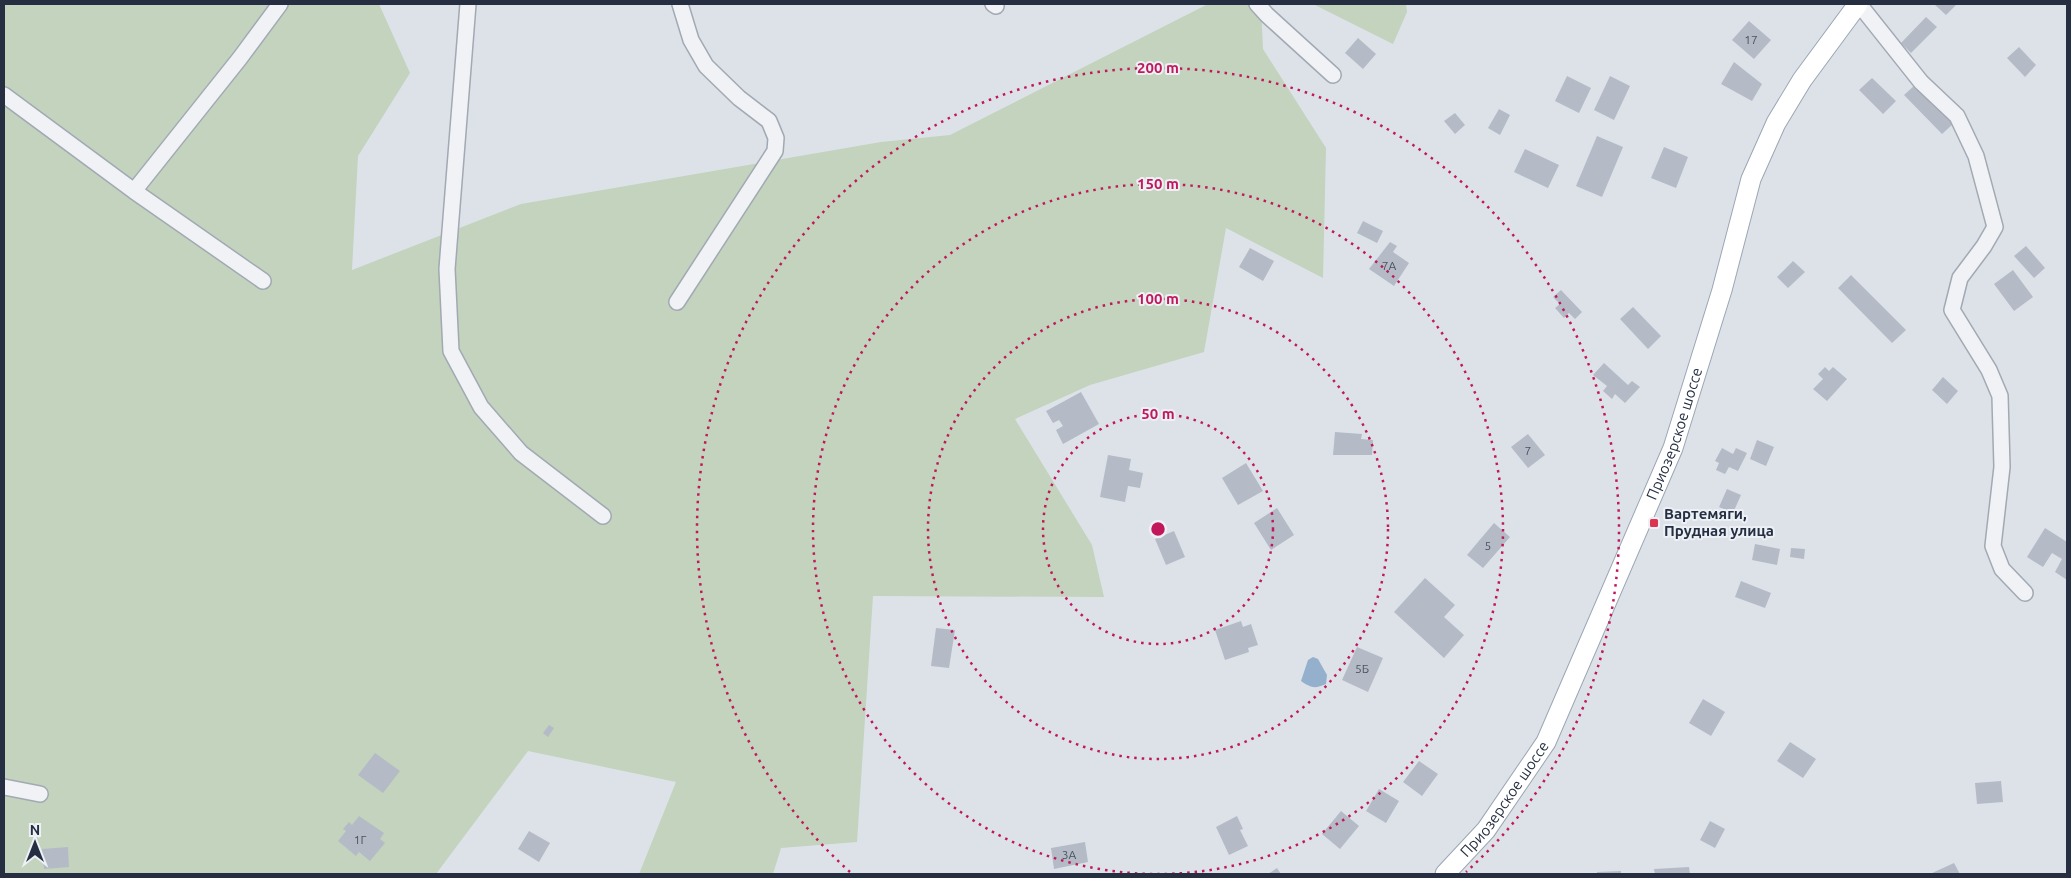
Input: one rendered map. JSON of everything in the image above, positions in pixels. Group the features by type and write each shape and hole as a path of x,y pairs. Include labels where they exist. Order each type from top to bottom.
{"main road":[{"name":"Приозерское шоссе","path":"1446,874 1486,830 1546,742 1673,448 1722,290 1751,179 1776,123 1802,80 1858,4"}],"street":[{"path":"134,191 280,4"},
{"path":"468,4 447,270 451,351 481,407 521,453 603,516"},
{"path":"677,302 775,152 776,138 769,121 739,98 706,66 691,40 680,4"},
{"path":"1258,4 1267,15 1333,75"},
{"path":"1858,4 1922,82 1957,116 1976,156 1995,227 1984,246 1960,278 1952,310 1989,370 2000,396 2002,467 1993,546 2002,569 2025,593"},
{"path":"4,95 134,191 263,281"},
{"path":"4,787 40,794"}],"green space":[{"path":"4,4 379,4 410,73 358,156 352,270 521,204 881,142 950,135 1208,4 1261,4 1263,49 1326,148 1323,278 1226,228 1204,352 1090,385 1015,419 1092,545 1104,597 873,596 857,842 781,848 773,874 639,874 676,782 528,751 436,874 4,874"},
{"path":"1313,4 1406,4 1407,12 1393,44"}],"water":[{"path":"1313,657 1318,659 1327,675 1326,684 1319,687 1310,686 1301,681 1308,660"}],"building":[{"path":"1934,4 1954,4 1956,5 1946,15"},
{"path":"1926,17 1937,27 1911,53 1901,43"},
{"path":"1749,21 1771,40 1754,59 1732,40"},
{"path":"1358,38 1376,54 1363,69 1345,53"},
{"path":"2019,47 2036,65 2025,77 2007,58"},
{"path":"1734,62 1762,84 1752,101 1721,84"},
{"path":"1567,76 1591,88 1579,113 1555,101"},
{"path":"1610,76 1630,86 1614,120 1594,110"},
{"path":"1872,78 1896,101 1883,114 1859,90"},
{"path":"1915,85 1953,124 1942,134 1904,95"},
{"path":"1499,109 1510,115 1500,135 1488,128"},
{"path":"1455,113 1465,125 1455,134 1444,121"},
{"path":"1597,136 1623,147 1602,197 1576,186"},
{"path":"1664,147 1688,157 1676,188 1651,178"},
{"path":"1525,149 1559,165 1548,188 1514,172"},
{"path":"1363,221 1383,231 1377,243 1357,233"},
{"path":"1390,242 1397,246 1393,252 1409,263 1394,286 1369,269"},
{"path":"2026,246 2045,268 2034,278 2014,256"},
{"path":"1250,248 1274,261 1263,281 1239,267"},
{"path":"1793,261 1805,272 1788,288 1777,277"},
{"path":"2013,270 2033,297 2014,311 1994,284"},
{"path":"1851,275 1906,330 1892,343 1838,288"},
{"path":"1561,290 1582,312 1575,319 1569,313 1564,318 1555,308 1560,304 1553,297"},
{"path":"1633,307 1661,336 1648,349 1620,319"},
{"path":"1604,363 1628,385 1632,381 1640,387 1625,403 1615,394 1612,399 1603,391 1607,386 1593,375"},
{"path":"1825,367 1829,371 1833,367 1847,379 1827,401 1813,389 1823,379 1818,374"},
{"path":"1943,377 1958,391 1947,404 1932,390"},
{"path":"1081,392 1099,424 1063,444 1056,430 1063,426 1059,420 1053,423 1046,411"},
{"path":"1335,432 1362,434 1361,439 1373,440 1372,455 1333,455"},
{"path":"1528,434 1545,455 1528,468 1511,447"},
{"path":"1757,440 1774,447 1766,466 1750,459"},
{"path":"1722,448 1733,454 1736,448 1747,453 1738,471 1729,467 1725,474 1716,470 1719,463 1715,461"},
{"path":"1108,455 1131,459 1129,470 1143,473 1140,488 1128,486 1125,502 1100,497"},
{"path":"1246,463 1263,491 1238,505 1222,478"},
{"path":"1727,489 1741,495 1733,513 1719,507"},
{"path":"1277,508 1294,535 1271,550 1254,523"},
{"path":"1494,523 1510,537 1483,568 1467,555"},
{"path":"2045,528 2067,542 2067,580 2055,572 2062,559 2052,553 2043,567 2027,557"},
{"path":"1174,531 1185,557 1166,565 1155,539"},
{"path":"1755,544 1780,549 1777,565 1752,560"},
{"path":"1791,548 1805,549 1804,559 1790,557"},
{"path":"1425,578 1455,605 1444,617 1464,635 1444,658 1394,612"},
{"path":"1741,581 1771,593 1765,608 1735,597"},
{"path":"1241,621 1243,627 1251,624 1258,645 1248,648 1249,652 1225,660 1215,630"},
{"path":"936,628 955,630 949,668 931,666"},
{"path":"1357,647 1383,658 1368,692 1342,680"},
{"path":"1703,699 1725,712 1711,736 1689,723"},
{"path":"549,725 554,728 548,737 543,733"},
{"path":"1790,742 1816,759 1803,778 1777,761"},
{"path":"375,753 400,771 383,793 358,775"},
{"path":"1419,761 1438,774 1422,796 1403,782"},
{"path":"2001,781 2003,802 1977,804 1975,783"},
{"path":"1379,789 1399,801 1386,823 1366,811"},
{"path":"1341,811 1359,826 1340,849 1322,834"},
{"path":"359,816 384,833 380,839 385,843 370,861 359,852 356,856 338,841 346,831 343,829 349,822 352,825"},
{"path":"1237,816 1243,829 1240,830 1248,846 1229,855 1216,827"},
{"path":"1710,821 1725,829 1715,848 1700,840"},
{"path":"529,831 550,843 539,862 518,849"},
{"path":"1085,842 1088,862 1054,869 1051,848"},
{"path":"68,847 69,867 44,869 42,849"},
{"path":"1954,863 1960,874 1930,874"},
{"path":"1689,867 1690,874 1655,874 1654,869"},
{"path":"1277,868 1281,874 1268,874"},
{"path":"1621,871 1621,874 1597,874 1597,872"}],"place":[{"name":"Вартемяги, Прудная улица","path":"1654,523"}]}
